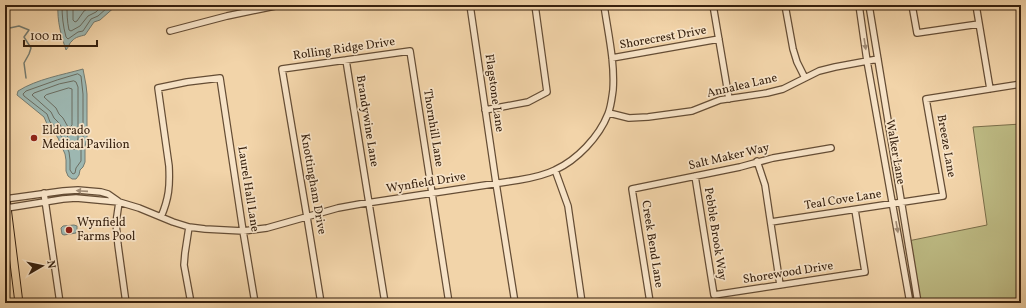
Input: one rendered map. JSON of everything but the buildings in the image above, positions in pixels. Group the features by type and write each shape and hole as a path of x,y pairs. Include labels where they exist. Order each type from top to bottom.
{"main road":[{"path":"5,196 19,303"},
{"path":"5,294 6,303"}],"street":[{"path":"170,31 232,14 280,5"},
{"name":"Flagstone Lane","path":"470,5 515,303"},
{"path":"485,110 528,102 547,92 535,5"},
{"name":"Wynfield Drive","path":"6,208 76,198 119,202 189,226 205,229 243,231 267,228 338,208 539,176 555,170 573,159 589,144 609,113 613,91 613,73 604,5"},
{"path":"713,5 729,99"},
{"path":"785,5 793,49 797,62 805,78"},
{"name":"Walker Lane","path":"859,5 867,61 885,160 898,203"},
{"path":"870,5 876,60"},
{"path":"912,5 917,33 979,24"},
{"path":"976,5 990,89 1021,84"},
{"name":"Shorecrest Drive","path":"612,58 719,39"},
{"name":"Rolling Ridge Drive","path":"282,69 410,51"},
{"name":"Thornhill Lane","path":"410,51 449,303"},
{"name":"Brandywine Lane","path":"346,60 385,303"},
{"name":"Annalea Lane","path":"609,113 629,118 692,111 720,100 783,89 819,71 835,66 876,60"},
{"name":"Walker Lane","path":"876,60 881,92 885,103 910,303"},
{"name":"Knottingham Drive","path":"282,69 308,217 321,303"},
{"name":"Laurel Hall Lane","path":"161,217 168,194 169,166 158,88 187,82 220,78 243,231 256,303"},
{"name":"Breeze Lane","path":"943,196 926,99 990,89"},
{"name":"Salt Maker Way","path":"632,189 740,167 758,161 831,148"},
{"path":"758,161 765,185 780,285"},
{"path":"555,170 568,206 582,303"},
{"name":"Pebble Brook Way","path":"695,176 714,295"},
{"name":"Creek Bend Lane","path":"632,189 647,303"},
{"name":"Wynfield Drive","path":"5,196 78,190 108,194 119,202"},
{"path":"44,193 60,303"},
{"name":"Teal Cove Lane","path":"771,222 943,196"},
{"path":"119,202 116,223 126,303"},
{"path":"898,203 908,241 918,303"},
{"name":"Shorewood Drive","path":"714,295 865,272 855,210"},
{"path":"189,226 184,265 191,303"}],"shaded area":[{"path":"1021,124 1021,303 919,303 908,241 987,225 973,127"}],"water":[{"path":"58,5 117,5 100,20 94,22 85,35 73,40 66,50 62,39 58,17"},
{"path":"83,69 87,94 87,139 85,146 85,162 76,179 72,179 68,176 66,171 65,154 51,127 47,124 44,117 17,95 18,91 33,83"},
{"name":"Wynfield Farms Pool","path":"63,226 77,226 76,233 62,234 61,228"}],"waterway":[{"path":"5,29 19,26 29,30 24,37 31,48 24,63 26,78"}],"place":[{"name":"Eldorado Medical Pavilion","path":"34,138"},
{"name":"Wynfield Farms Pool","path":"69,230"}]}
